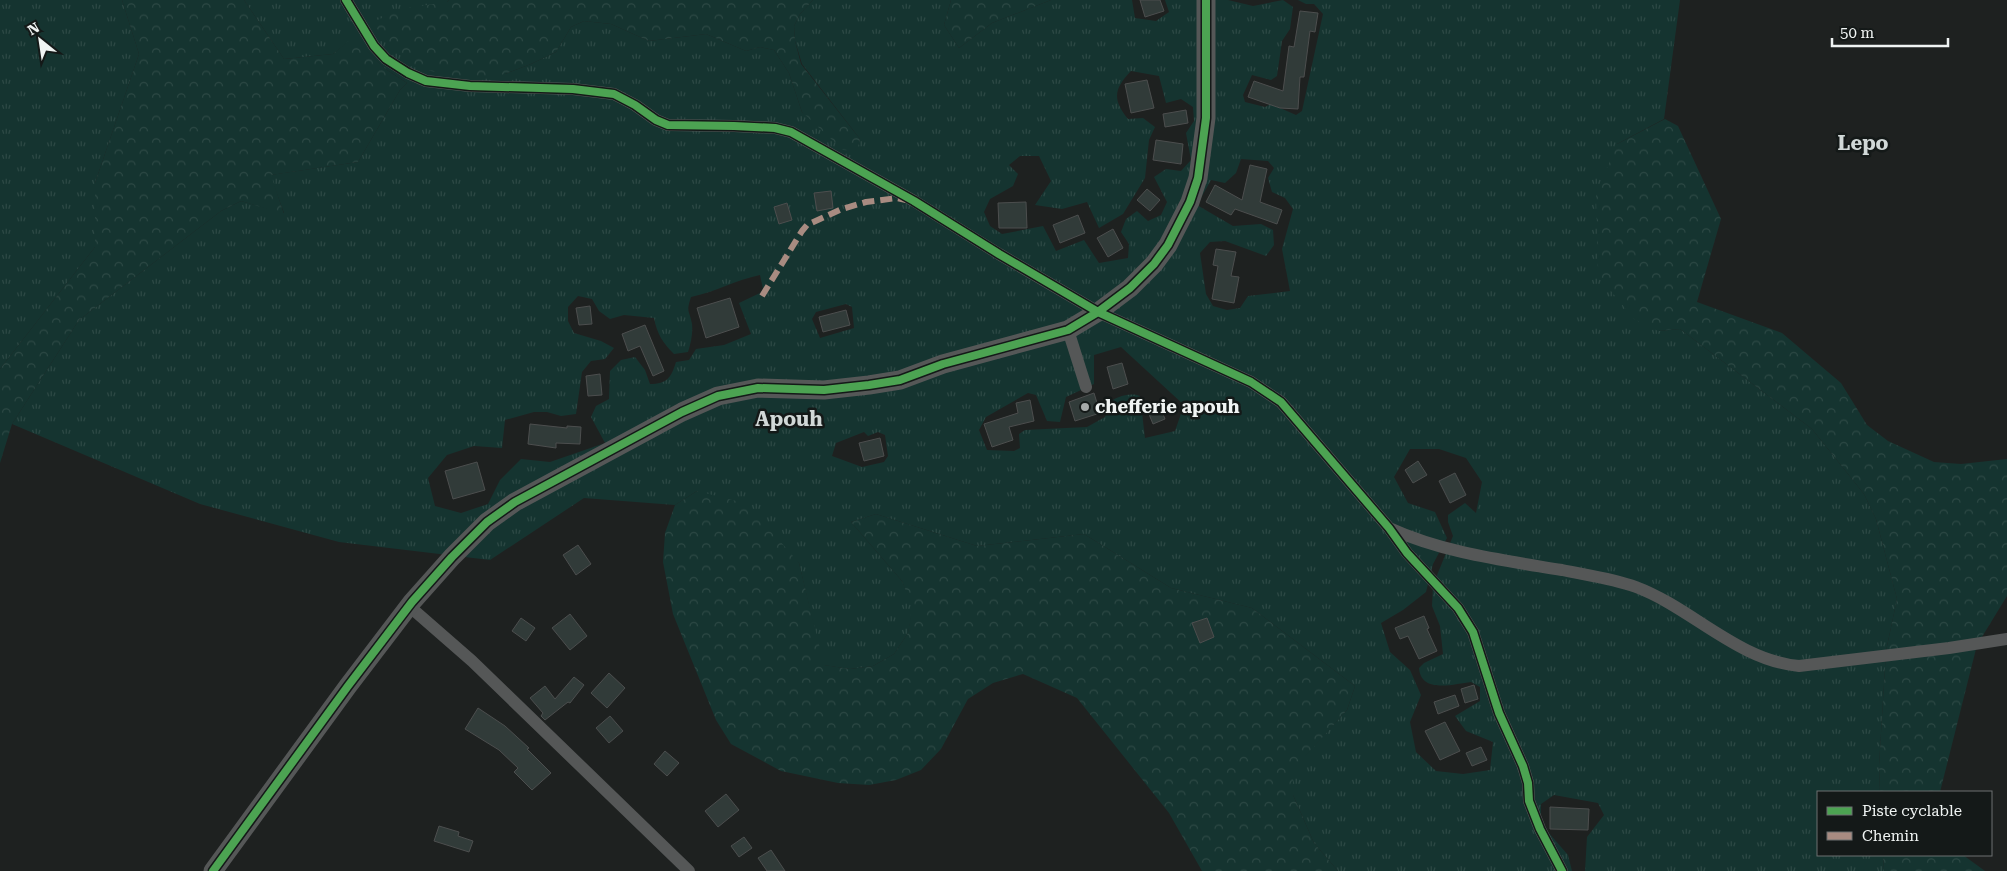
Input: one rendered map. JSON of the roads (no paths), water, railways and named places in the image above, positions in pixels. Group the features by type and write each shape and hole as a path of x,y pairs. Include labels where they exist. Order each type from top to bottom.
{"street":[{"path":"346,0 374,46 386,59 408,73 426,81 470,86 574,89 614,94 635,105 656,120 668,125 775,128 791,132 914,201 1098,312 1251,382 1270,393 1281,402 1389,528 1407,553 1458,608 1473,632 1499,714 1523,766 1528,783 1530,801 1540,829 1562,871"},
{"path":"212,871 409,606 452,557 487,522 515,502 682,412 718,396 758,388 824,390 869,386 900,380 943,364 1068,330 1098,312 1130,288 1154,264 1168,245 1190,202 1198,178 1206,118 1206,0"},
{"path":"1068,330 1086,387"},
{"path":"1389,528 1454,551 1604,578 1636,587 1679,609 1752,653 1782,664 1798,666 2007,639"},
{"path":"409,606 472,660 689,871"}],"place":[{"name":"chefferie apouh","path":"1085,407"}],"district":[{"name":"Lepo","path":"1863,143"},
{"name":"Apouh","path":"789,419"}]}
